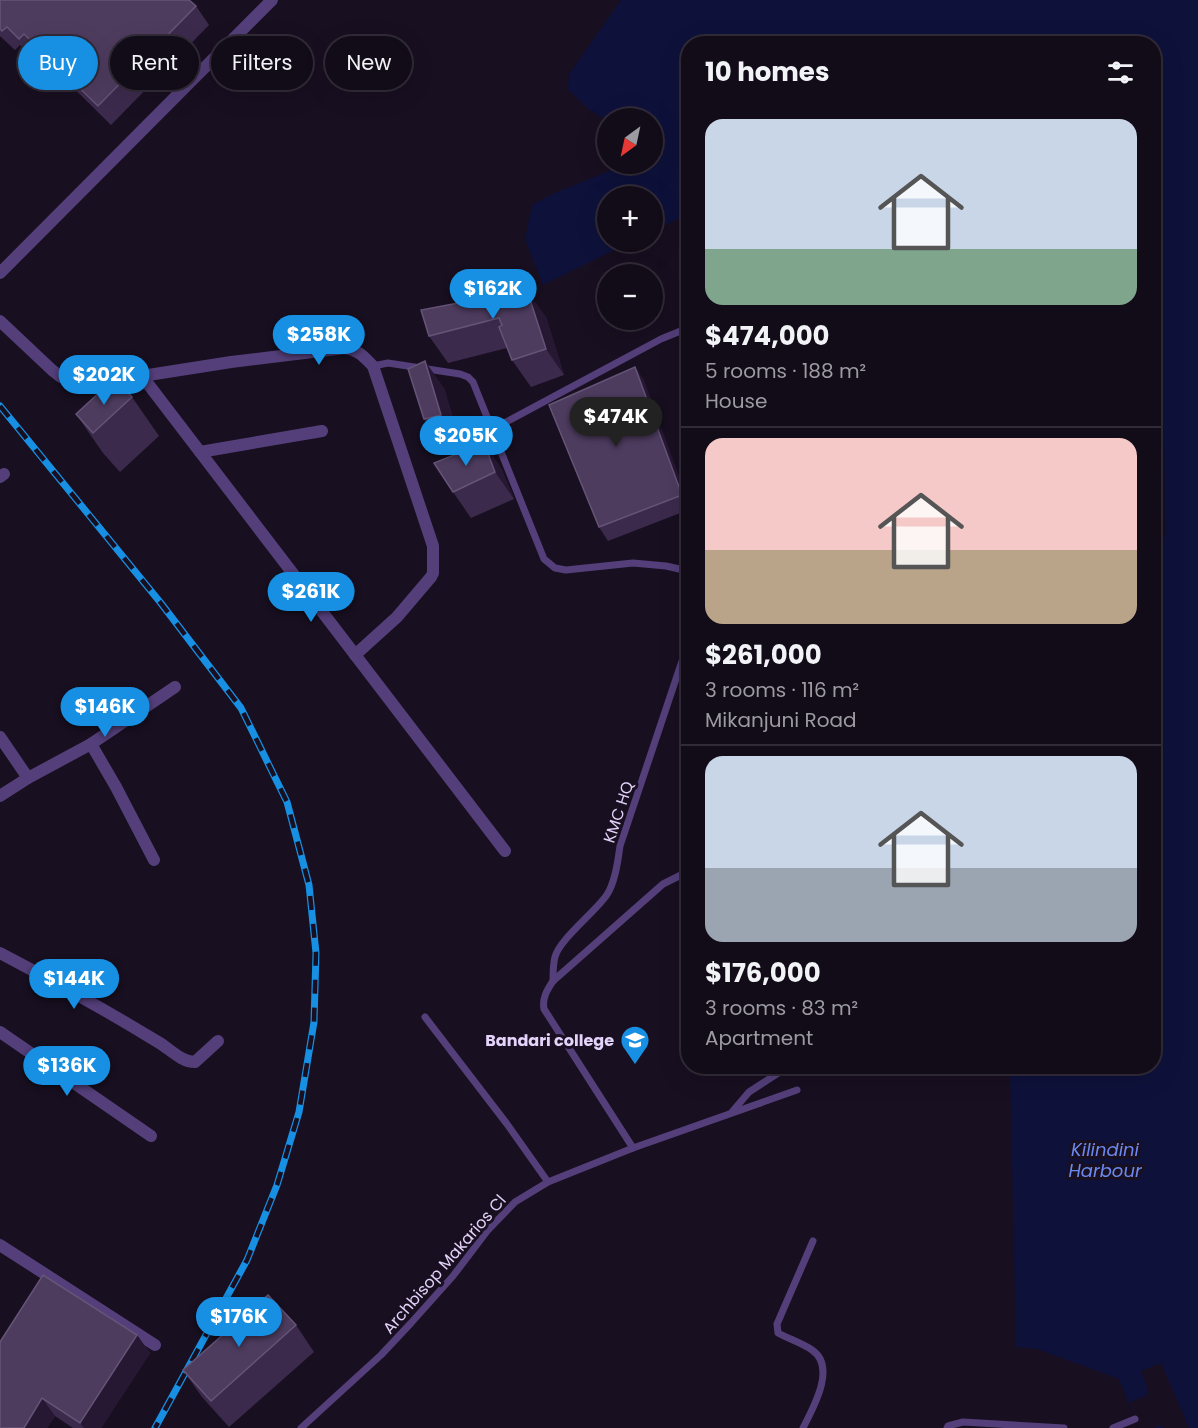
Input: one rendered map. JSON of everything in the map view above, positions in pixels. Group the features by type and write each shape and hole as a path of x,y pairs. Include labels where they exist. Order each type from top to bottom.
{"street":[{"path":"0,273 272,0"},
{"path":"0,321 61,377 69,379 142,376 345,348 354,349 373,366 433,546 433,569 430,577 397,617 355,655"},
{"path":"142,376 505,851"},
{"path":"200,452 322,431"},
{"path":"0,796 91,744 175,687"},
{"path":"0,737 28,778"},
{"path":"91,744 154,860"},
{"path":"0,953 160,1043 189,1062 195,1062 218,1041"},
{"path":"0,1032 151,1136"},
{"path":"0,1245 155,1345"}],"lane":[{"path":"493,429 661,339 681,331"},
{"path":"373,366 388,363 460,374 473,382 544,559 555,568 566,570 633,563 681,569"},
{"name":"KMC HQ","path":"633,1148 544,1009 543,1003 545,994 553,981 554,958 559,947 608,894 620,846 681,664"},
{"path":"553,981 663,884 681,875"},
{"path":"425,1017 548,1182"},
{"path":"730,1114 749,1092 777,1074"},
{"name":"Archbisop Makarios Cl","path":"301,1428 381,1355 453,1276 488,1230 515,1202 548,1182 633,1148 797,1090"},
{"path":"803,1428 818,1397 824,1366 813,1350 778,1333 777,1324 813,1241"},
{"path":"1113,1428 1135,1419"},
{"path":"947,1428 963,1422 1064,1428"}],"water":[{"name":"Kilindini Harbour","path":"621,0 1198,0 1198,1428 1138,1428 1119,1379 1037,1349 1016,1347 1010,1074 1161,1074 1161,550 1165,534 1164,446 1161,439 1161,36 681,36 681,217 663,226 663,186 597,186 597,252 611,252 543,285 525,239 532,205 552,194 602,174 663,174 663,108 597,108 597,114 588,109 568,89 569,74"}],"pier":[{"path":"1161,1363 1189,1428 1165,1428 1159,1425 1154,1428 1138,1428 1129,1403 1147,1395 1148,1390 1141,1371"}],"building":[{"path":"0,0 189,0 196,6 167,36 110,36 110,90 114,90 98,106 82,90 98,90 98,36 26,36 24,34 18,38 7,27 2,31 0,29"},
{"path":"527,290 546,349 512,360 499,327 502,325 499,318 429,336 421,310"},
{"path":"425,361 441,415 424,419 408,369"},
{"path":"635,367 681,495 599,527 549,405"},
{"path":"115,378 132,397 93,433 76,414"},
{"path":"484,443 495,472 453,492 434,463"},
{"path":"43,1275 137,1335 80,1423 42,1398 24,1428 0,1428 0,1342"},
{"path":"268,1295 296,1325 211,1401 183,1370"}],"railway":[{"path":"0,406 160,602 241,708 287,802 309,885 316,953 314,1022 299,1112 277,1185 247,1260 155,1428"}],"place":[{"name":"Bandari college","path":"635,1066"}]}
